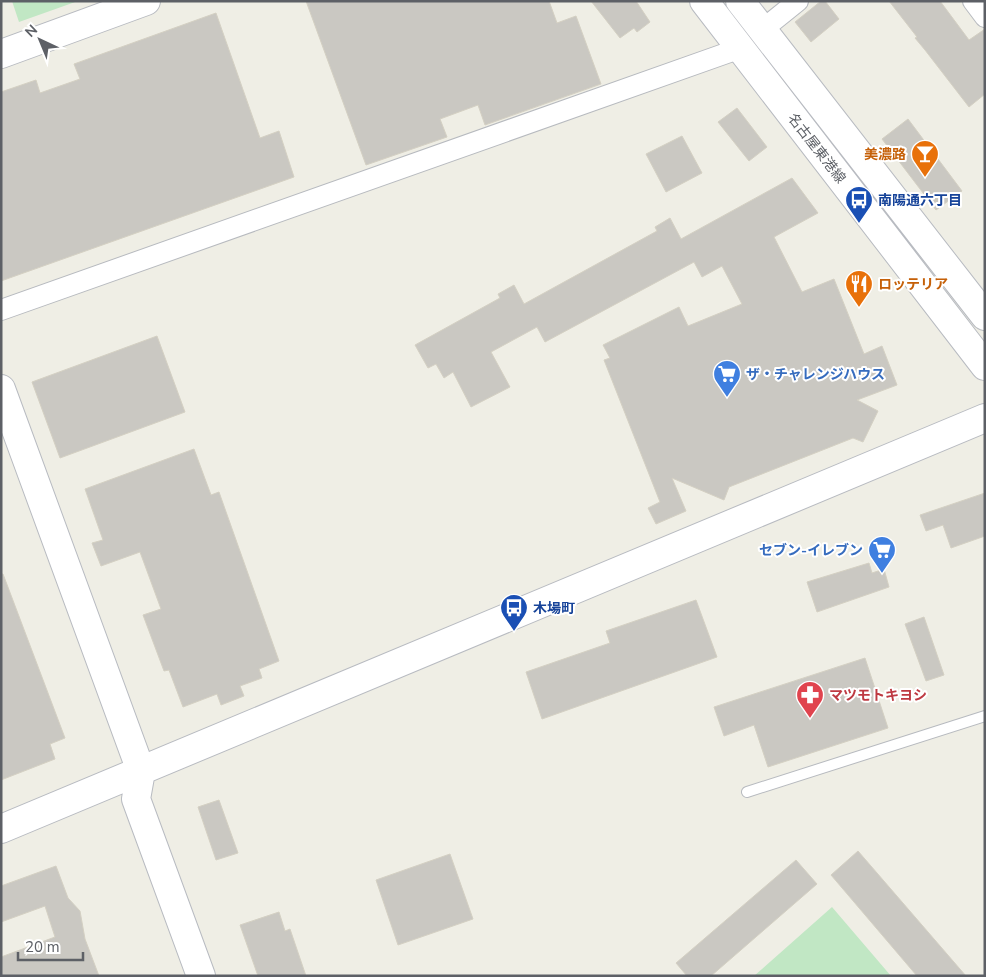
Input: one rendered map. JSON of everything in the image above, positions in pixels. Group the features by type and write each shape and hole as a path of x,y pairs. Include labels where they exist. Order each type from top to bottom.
{"street":[{"path":"1,54 146,1"},
{"name":"名古屋東港線","path":"704,1 985,366"},
{"path":"740,1 985,316"},
{"path":"762,30 798,1"},
{"path":"973,1 985,17"},
{"path":"1,310 741,48"},
{"path":"1,389 141,771 136,799 202,976"},
{"path":"1,829 985,418"}],"lane":[{"path":"747,792 985,716"}],"green space":[{"path":"12,1 78,1 19,22"},
{"path":"832,907 891,976 754,976"}],"building":[{"path":"306,1 549,1 557,23 576,16 601,84 485,125 478,105 440,119 447,137 366,165"},
{"path":"591,1 636,1 650,22 637,32 634,28 620,38"},
{"path":"821,1 825,1 839,19 811,42 795,22"},
{"path":"889,1 940,1 969,40 985,29 985,94 969,107 915,38 917,37"},
{"path":"216,13 260,138 279,131 294,177 1,281 1,92 36,80 40,93 80,79 74,64"},
{"path":"737,108 767,147 749,161 718,122"},
{"path":"908,119 962,191 936,210 882,139"},
{"path":"682,136 702,173 666,192 646,154"},
{"path":"792,178 818,213 774,237 802,292 834,279 864,354 882,346 897,385 857,400 878,411 863,442 853,438 729,487 724,500 672,478 686,511 656,524 648,508 660,502 604,360 610,358 603,345 679,307 688,326 742,304 722,266 702,277 694,262 545,342 537,327 491,352 510,387 471,407 453,372 444,378 436,364 428,368 415,345 500,298 498,294 514,285 524,304 657,231 655,227 670,218 681,239"},
{"path":"157,336 185,412 60,458 32,382"},
{"path":"194,449 211,495 219,492 279,661 259,669 262,678 240,686 244,696 221,705 217,694 183,707 169,670 164,671 143,615 161,609 140,552 101,566 92,543 103,540 85,489"},
{"path":"985,493 985,536 951,548 943,525 926,531 920,515"},
{"path":"869,563 872,573 884,569 889,587 817,612 807,582"},
{"path":"1,574 3,574 65,738 50,744 55,759 1,780"},
{"path":"696,600 717,657 542,719 526,672 610,643 606,631"},
{"path":"924,617 944,675 926,681 905,624"},
{"path":"865,658 888,728 768,767 754,725 724,736 714,707"},
{"path":"219,800 238,853 216,860 198,807"},
{"path":"858,851 966,976 917,976 831,875"},
{"path":"450,854 473,919 398,945 376,880"},
{"path":"796,860 817,884 711,976 687,976 676,963"},
{"path":"56,866 68,898 80,911 85,939 99,976 1,976 1,957 55,937 45,906 1,922 1,886"},
{"path":"279,912 285,931 290,929 306,976 258,976 240,925"}],"place":[{"name":"美濃路","path":"925,178"},
{"name":"南陽通六丁目","path":"859,224"},
{"name":"ロッテリア","path":"859,308"},
{"name":"ザ・チャレンジハウス","path":"727,398"},
{"name":"セブン-イレブン","path":"882,574"},
{"name":"木場町","path":"514,632"},
{"name":"マツモトキヨシ","path":"810,719"}]}
